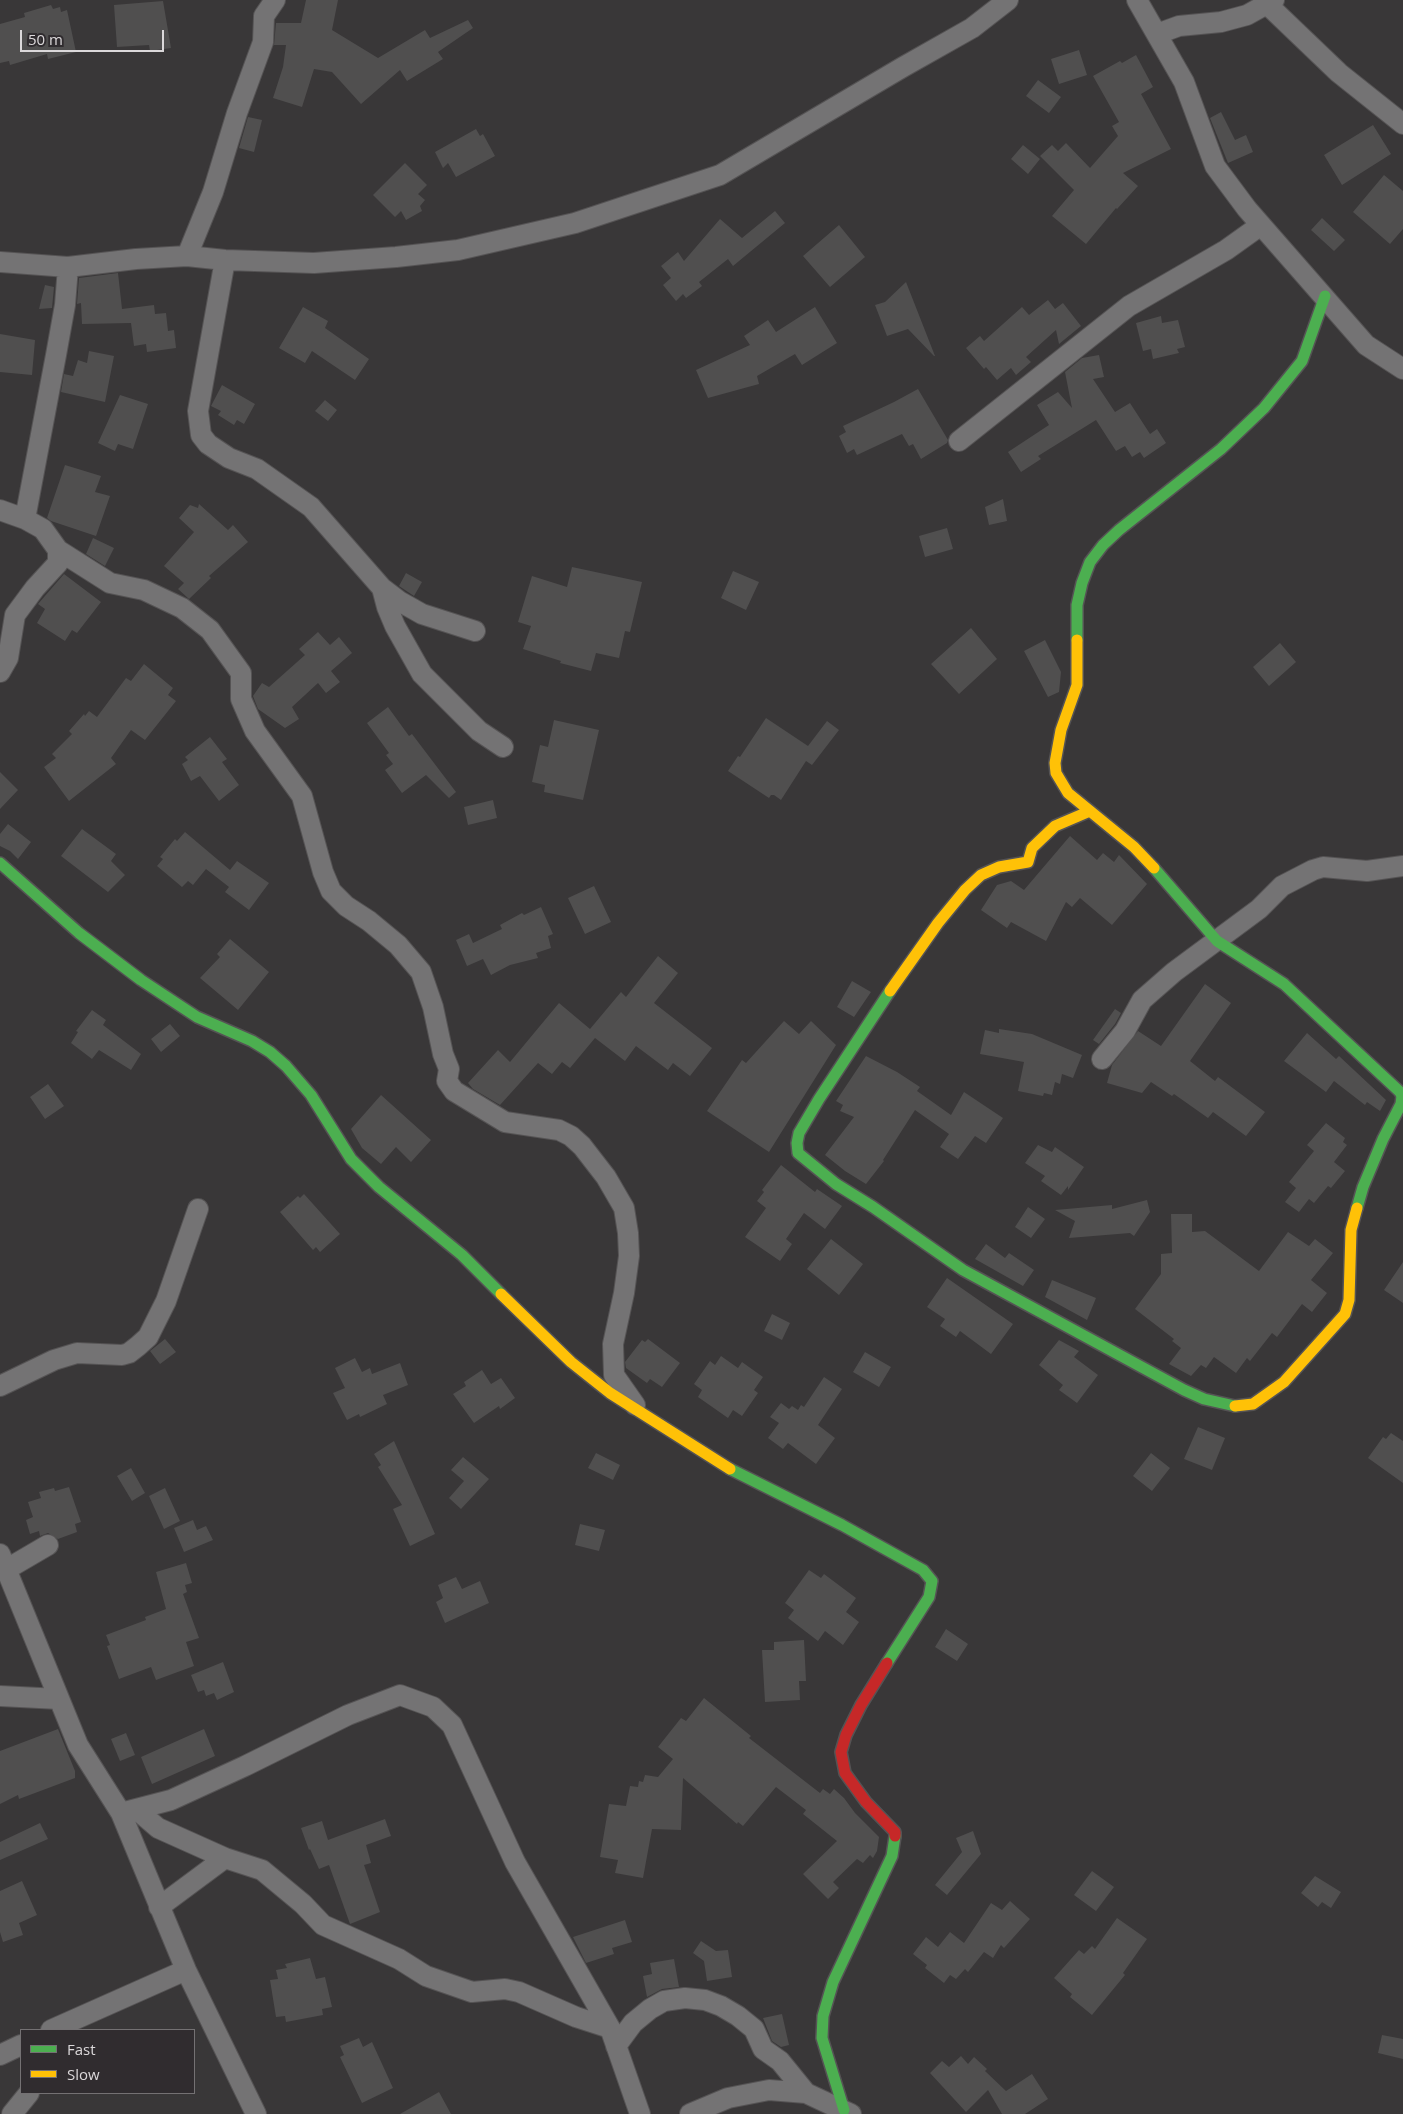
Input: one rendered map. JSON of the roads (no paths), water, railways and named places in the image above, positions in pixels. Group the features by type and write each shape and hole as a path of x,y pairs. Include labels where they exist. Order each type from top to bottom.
{"street":[{"path":"187,256 213,192 234,122 263,42 264,16 275,0"},
{"path":"1,258 68,267 136,259 187,256 225,260 314,263 458,250 575,223 720,174 972,28 1008,0"},
{"path":"1137,0 1184,82 1214,166 1261,225 1366,345 1403,369"},
{"path":"1158,34 1179,26 1220,22 1247,16 1271,2 1338,74 1403,124"},
{"path":"959,442 1129,306 1226,250 1261,225"},
{"path":"225,260 198,411 201,435 208,444 229,458 257,469 311,507 382,588 422,614 475,630"},
{"path":"25,519 65,305 68,267"},
{"path":"1090,811 1055,826 1032,848 1028,862 999,867 981,875 965,890 904,968 818,1099 799,1133 798,1153 809,1164 836,1184 873,1207 963,1270 1184,1390 1204,1399 1235,1406 1246,1406 1253,1404 1284,1382 1345,1314 1349,1300 1351,1230 1363,1187 1383,1139 1401,1104 1402,1096 1395,1087 1284,984 1216,941 1155,868 1134,847 1090,811 1068,794 1056,773 1055,763 1061,730 1077,685 1077,605 1082,583 1090,562 1103,545 1119,530 1221,449 1264,408 1302,361 1325,296"},
{"path":"0,510 25,519 42,529 58,550 110,583 144,590 182,608 210,630 241,673 241,700 255,731 302,796 323,872 331,891 346,906 369,921 398,945 421,972 433,1006 443,1054 449,1069 447,1081 454,1091 505,1122 559,1130 571,1136 582,1146 606,1177 624,1208 629,1256 624,1293 613,1344 614,1375 641,1414"},
{"path":"0,672 8,658 16,615 35,588 58,563 58,550"},
{"path":"382,588 395,626 422,674 480,731 503,746"},
{"path":"0,863 80,933 141,980 197,1016 252,1041 270,1052 286,1066 311,1094 351,1159 379,1187 482,1273 571,1362 610,1393 726,1468 842,1525 923,1570 932,1582 929,1597 862,1705 846,1735 841,1752 845,1773 866,1802 895,1832 892,1856 858,1923 833,1982 822,2016 822,2038 847,2112"},
{"path":"1102,1059 1125,1031 1142,1000 1174,972 1258,909 1282,886 1313,870 1323,868 1367,871 1403,866"},
{"path":"0,1386 54,1360 77,1353 122,1355 130,1353 138,1346 148,1336 166,1301 198,1209"},
{"path":"48,1545 4,1561 78,1745 129,1811 160,1907 186,1970 256,2114"},
{"path":"129,1811 171,1800 253,1762 348,1714 400,1695 433,1707 452,1725 516,1862 613,2037 640,2114"},
{"path":"0,1696 59,1699"},
{"path":"129,1811 158,1828 225,1858 262,1870 303,1904 323,1925 399,1959 426,1976 472,1992 505,1989 519,1992 576,2017 613,2037"},
{"path":"160,1907 225,1858"},
{"path":"54,2029 78,2022 186,1970"},
{"path":"613,2037 650,2009 664,2001 685,1998 705,2000 721,2006 738,2016 754,2029 763,2050 780,2061 806,2093"},
{"path":"0,2055 20,2045"},
{"path":"690,2114 728,2106 769,2090 806,2093 847,2112"},
{"path":"12,2114 28,2094"}]}
